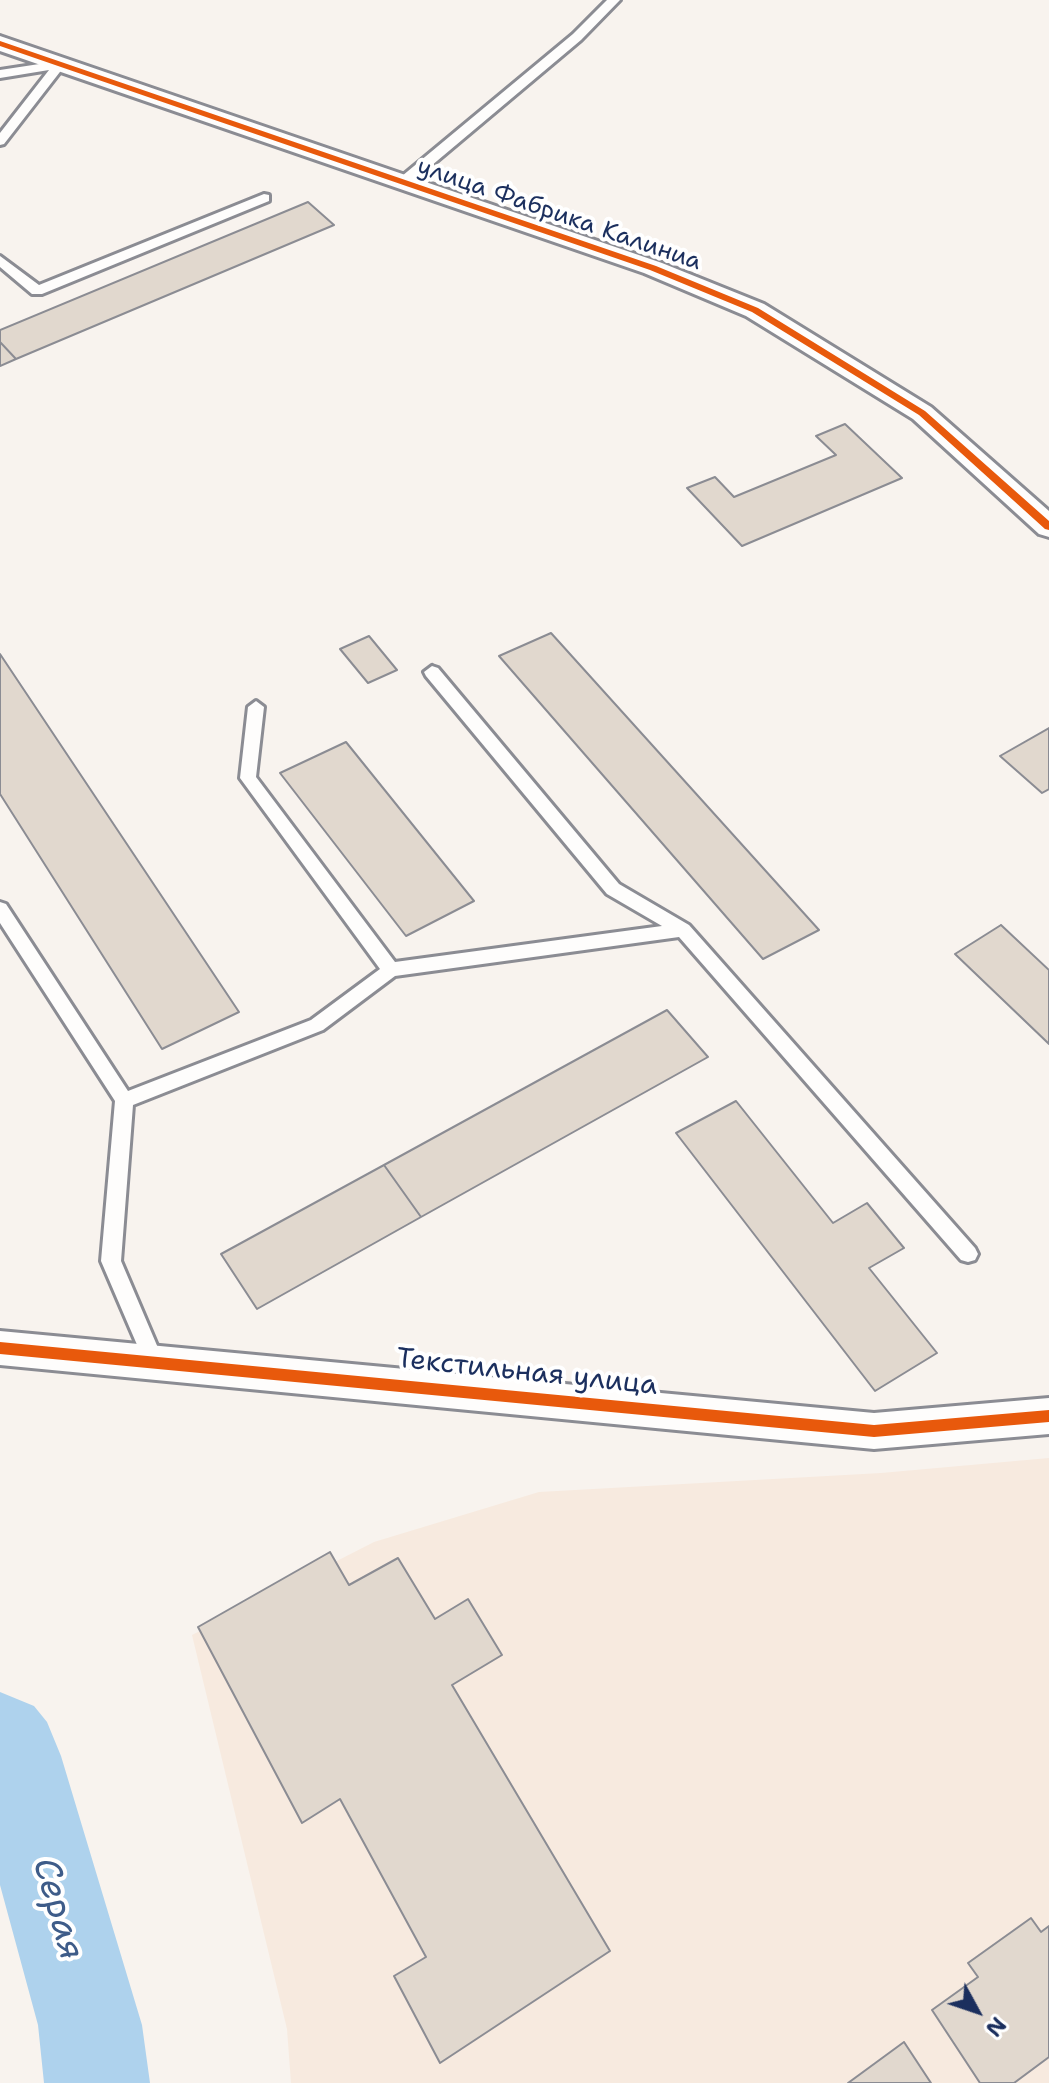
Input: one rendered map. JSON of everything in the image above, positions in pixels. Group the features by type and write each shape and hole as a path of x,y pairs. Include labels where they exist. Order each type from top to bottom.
{"street":[{"name":"улица Фабрика Калиниа","path":"0,43 401,184 653,268 755,310 922,413 1049,527"},
{"name":"Текстильная улица","path":"0,1348 874,1431 1049,1416"}],"lane":[{"path":"401,184 577,37 614,0"},
{"path":"0,74 59,65"},
{"path":"0,141 59,65"},
{"path":"0,260 37,291 264,198"},
{"path":"432,672 613,889 683,930 968,1254"},
{"path":"256,707 248,778 391,970"},
{"path":"0,909 124,1100 111,1261 154,1362"},
{"path":"124,1100 317,1025 391,970 683,930"}],"shaded area":[{"path":"1049,1458 1049,2083 291,2083 287,2029 192,1635 374,1542 539,1492 881,1473"}],"building":[{"path":"308,202 334,225 16,359 0,342 0,330"},
{"path":"0,342 16,359 0,366"},
{"path":"845,424 902,478 742,546 687,488 715,477 734,497 836,455 816,436"},
{"path":"551,633 819,930 763,959 499,656"},
{"path":"369,636 397,670 368,683 340,649"},
{"path":"0,654 239,1012 162,1049 0,794"},
{"path":"1049,728 1049,789 1042,793 1000,756"},
{"path":"346,742 474,901 406,936 280,773"},
{"path":"1001,925 1049,970 1049,1044 955,954"},
{"path":"667,1010 708,1057 421,1217 384,1165"},
{"path":"736,1101 833,1223 867,1203 904,1248 869,1268 937,1353 875,1391 676,1133"},
{"path":"384,1165 421,1217 257,1309 221,1254"},
{"path":"330,1552 349,1585 398,1558 435,1619 468,1599 502,1655 452,1685 610,1951 440,2063 394,1976 426,1957 340,1799 302,1823 198,1627"},
{"path":"1031,1918 1041,1932 1049,1926 1049,2057 1014,2083 980,2083 932,2010 978,1977 968,1963"},
{"path":"904,2042 931,2083 848,2083"}],"waterway":[{"name":"Серая","path":"0,1740 13,1756 90,2025 97,2083"}],"cycle path":[{"path":"0,43 653,268 755,310 922,413 1049,527"},
{"path":"0,1348 874,1431 1049,1416"}]}
